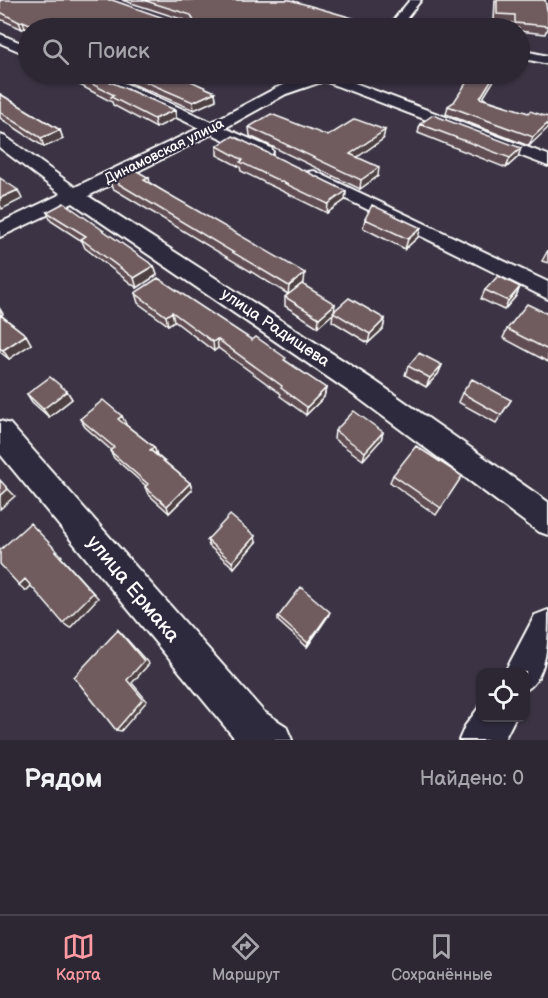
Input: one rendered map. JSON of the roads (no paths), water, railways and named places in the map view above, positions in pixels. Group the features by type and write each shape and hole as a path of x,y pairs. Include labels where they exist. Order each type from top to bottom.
{"street":[{"path":"403,18 416,0"},
{"path":"0,38 6,45"},
{"path":"530,56 548,60"},
{"path":"117,84 279,159"},
{"name":"Динамовская улица","path":"0,231 299,84"},
{"path":"350,84 548,161"},
{"name":"улица Радищева","path":"0,140 74,195 366,389 548,520"},
{"path":"300,170 548,291"},
{"name":"улица Ермака","path":"0,433 250,726 272,740"},
{"path":"526,668 548,628"},
{"path":"479,740 492,722"}]}
